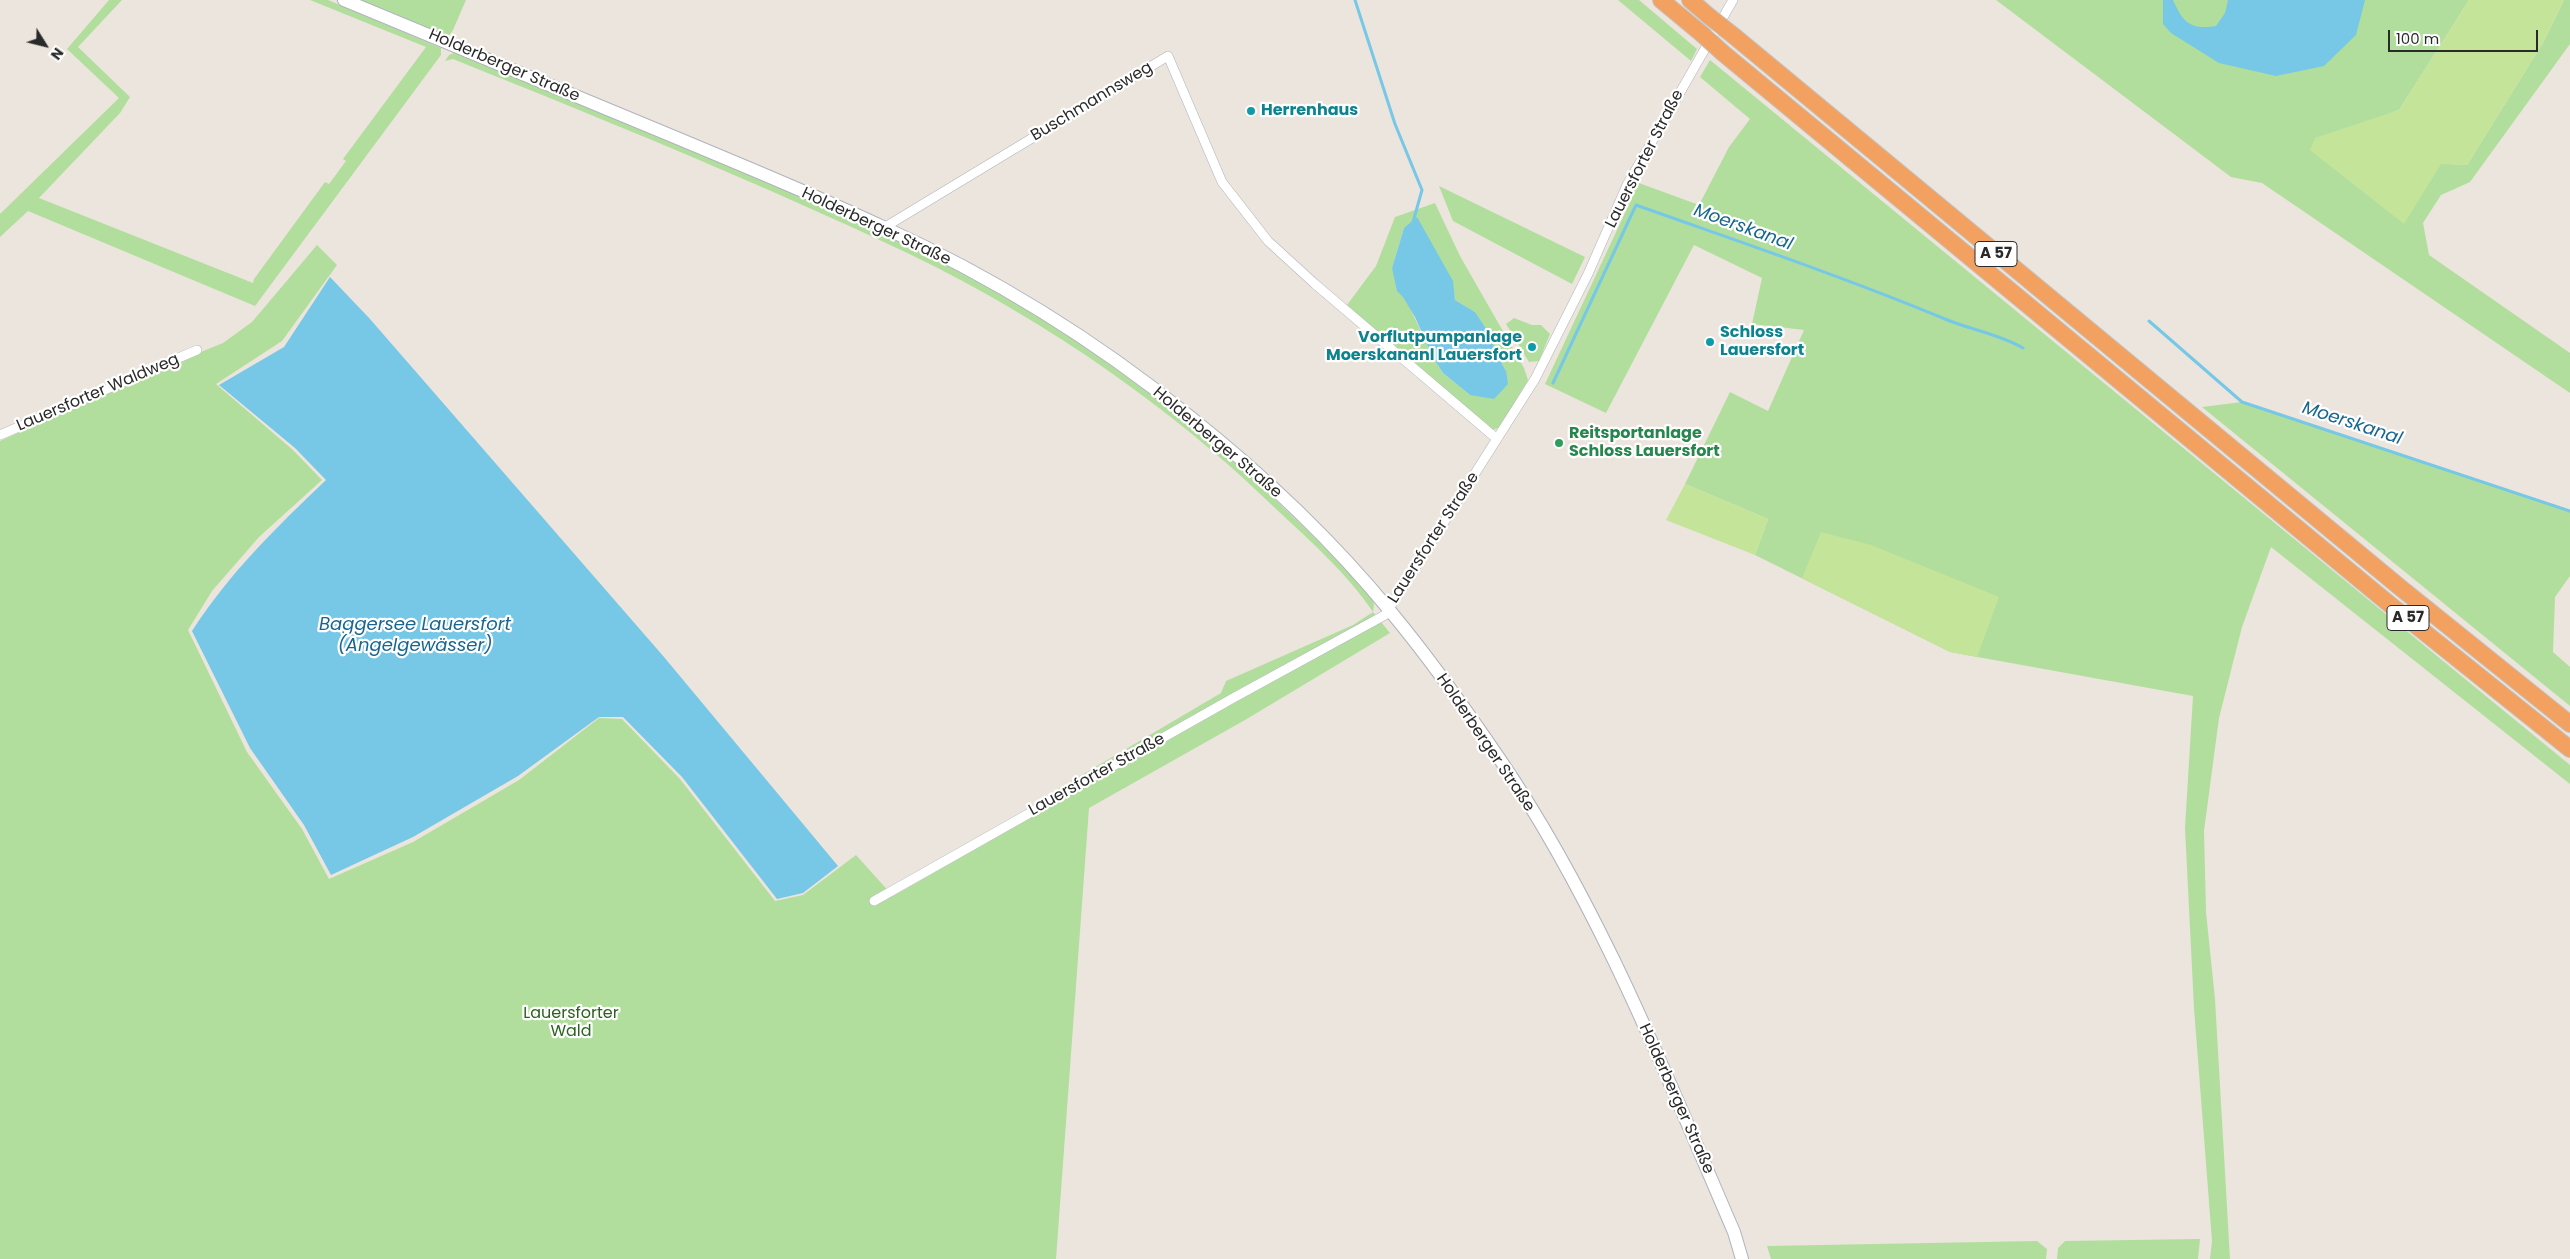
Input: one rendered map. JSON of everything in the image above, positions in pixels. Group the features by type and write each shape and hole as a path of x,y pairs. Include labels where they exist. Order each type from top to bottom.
{"highway":[{"name":"A 57","path":"1661,0 2388,603 2570,749"},
{"name":"A 57","path":"1690,0 2394,583 2570,724"}],"main road":[{"name":"Holderberger Straße","path":"344,0 744,166 885,228 954,263 1052,320 1158,392 1261,477 1327,542 1389,609 1503,764 1586,905 1648,1035 1734,1232 1742,1259"}],"street":[{"name":"Lauersforter Straße","path":"874,901 1226,702 1385,616 1535,379 1588,274 1628,185 1733,0"},
{"name":"Buschmannsweg","path":"885,228 1168,56 1222,182 1268,241 1322,291 1497,439"},
{"name":"Lauersforter Waldweg","path":"0,435 197,350"}],"green space":[{"path":"109,0 122,0 78,47 130,97 120,113 39,198 253,283 254,279 325,182 329,184 346,161 343,159 426,47 310,0 328,0 441,48 441,55 255,306 28,211 0,237 0,214 119,98 67,49"},
{"path":"358,0 466,0 448,37"},
{"path":"1618,0 1639,0 1697,49 1691,61"},
{"path":"1996,0 2469,0 2399,110 2393,112 2451,164 2467,165 2544,41 2564,0 2570,0 2570,44 2470,182 2441,195 2423,223 2429,255 2570,353 2570,393 2262,183 2231,177"},
{"path":"2469,0 2564,0 2544,41 2467,165 2441,164 2404,224 2310,150 2315,138 2399,110"},
{"path":"459,53 839,212 928,255 1014,302 1056,328 1142,387 1222,452 1298,521 1371,596 1374,604 1373,612 1352,584 1328,558 1209,448 1175,420 1102,366 1027,318 962,280 881,240 771,191 453,59 445,61 449,55"},
{"path":"1710,60 2570,765 2570,784 2271,547 2242,627 2219,718 2204,831 2206,912 2215,999 2230,1259 2210,1259 2212,1241 2194,1008 2185,828 2193,696 1950,652 1755,555 1768,519 1685,484 1730,392 1768,411 1804,330 1752,324 1762,278 1694,245 1606,413 1545,384 1639,183 1699,205 1729,147 1750,119 1700,77"},
{"path":"1439,186 1585,257 1572,284 1453,221"},
{"path":"1435,203 1460,256 1524,368 1528,380 1500,427 1493,430 1347,305 1376,266 1395,217","holes":["1404,228 1438,258 1449,276 1455,300 1475,312 1506,371 1470,395 1443,373 1432,356 1392,268"]},
{"name":"Lauersforter Wald","path":"317,245 337,265 282,341 216,384 293,450 322,480 259,537 212,591 188,630 247,752 302,829 329,879 413,842 519,780 599,718 622,719 680,779 775,901 803,895 856,855 893,896 1055,804 1053,792 1221,693 1226,681 1353,625 1373,612 1390,633 1245,720 1089,808 1056,1259 0,1259 0,441 147,374 223,343 252,322"},
{"path":"1514,318 1532,325 1541,325 1550,334 1539,361 1529,362 1506,324"},
{"path":"2242,402 2570,511 2570,576 2555,597 2553,652 2570,667 2570,706 2202,407"},
{"path":"1685,484 1768,519 1755,555 1666,520"},
{"path":"1821,532 1871,545 1999,597 1977,657 1950,652 1802,578"},
{"path":"2200,1239 2198,1259 2057,1259 2058,1248 2065,1241"},
{"path":"2037,1241 2047,1249 2046,1259 1771,1259 1767,1246"}],"water":[{"path":"2163,0 2173,0 2180,14 2189,23 2194,26 2207,27 2216,26 2225,13 2228,0 2365,0 2356,35 2324,66 2276,76 2219,63 2171,33 2163,24"},
{"path":"1417,217 1453,281 1455,300 1475,312 1492,338 1495,351 1506,371 1508,384 1494,399 1470,395 1443,373 1432,356 1415,317 1403,297 1397,291 1392,268 1404,228"},
{"name":"Baggersee Lauersfort (Angelgewässer)","path":"330,277 370,319 664,657 838,866 803,893 777,899 682,777 623,717 599,717 518,776 413,837 331,875 304,825 250,748 192,631 222,589 254,551 326,480 295,448 219,385 284,347"}],"waterway":[{"name":"Moerskanal","path":"1355,0 1395,124 1422,190 1413,222"},
{"name":"Moerskanal","path":"1553,383 1636,205 1830,274 1955,323 2004,339 2023,348"},
{"name":"Moerskanal","path":"2149,321 2242,402 2570,511"}],"place":[{"name":"Herrenhaus","path":"1251,111"},
{"name":"Schloss Lauersfort","path":"1710,342"},
{"name":"Vorflutpumpanlage Moerskananl Lauersfort","path":"1532,347"},
{"name":"Reitsportanlage Schloss Lauersfort","path":"1559,443"}]}
